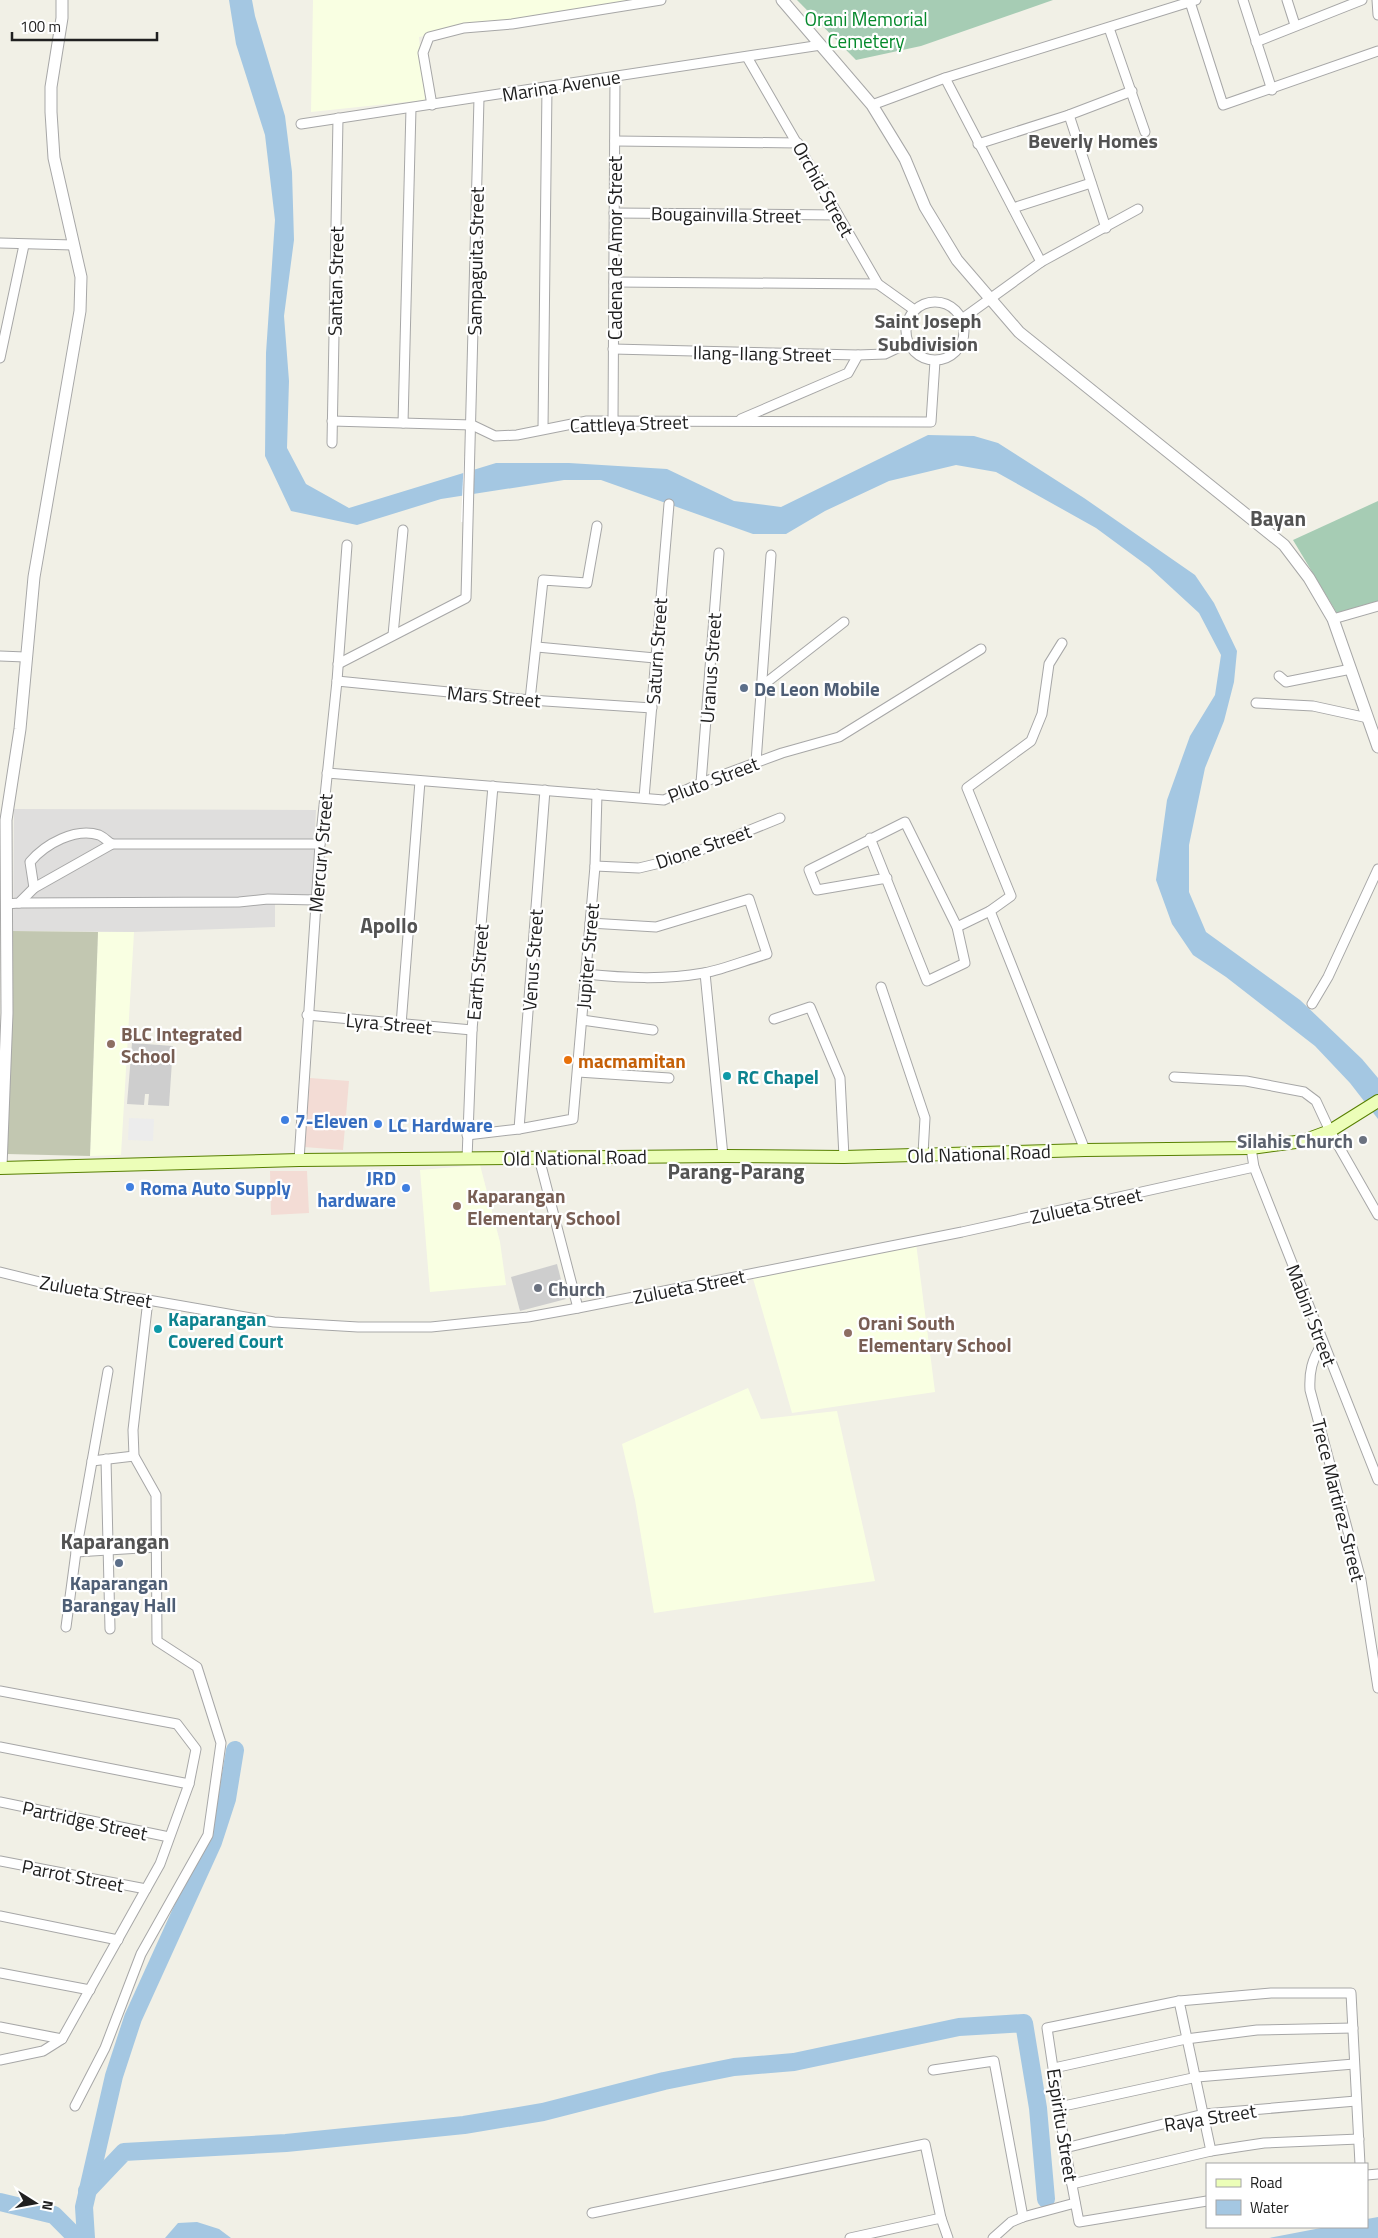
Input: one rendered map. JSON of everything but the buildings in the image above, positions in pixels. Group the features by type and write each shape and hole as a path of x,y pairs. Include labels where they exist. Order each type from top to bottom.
{"main road":[{"name":"Old National Road","path":"0,1170 299,1160 724,1156 844,1157 1085,1150 1251,1148 1303,1141 1330,1131 1378,1100"}],"street":[{"path":"0,1170 6,820 20,729 25,657 34,577 80,311 81,277 54,158 51,112 51,87 62,18 62,0"},
{"path":"432,105 424,53 430,37 464,28 512,24 661,0"},
{"path":"782,0 872,105 905,159 925,207 957,260 1019,332 1284,545 1309,578 1333,619 1351,669 1373,719 1378,746"},
{"path":"1243,0 1272,90"},
{"path":"1287,0 1295,25"},
{"path":"1328,0 1331,10"},
{"path":"1256,42 1331,10 1362,0"},
{"path":"1376,0 1378,15"},
{"path":"872,105 945,78 1193,1 1223,105 1272,90 1378,51"},
{"path":"1110,28 1145,132"},
{"name":"Marina Avenue","path":"301,124 821,45"},
{"name":"Orchid Street","path":"747,57 878,284 913,309"},
{"name":"Cadena de Amor Street","path":"613,420 615,77"},
{"path":"945,78 1041,262"},
{"path":"543,429 547,88"},
{"path":"978,144 1069,115 1132,90"},
{"name":"Sampaguita Street","path":"393,635 466,598 479,98"},
{"path":"403,423 411,108"},
{"path":"1069,115 1106,228"},
{"name":"Santan Street","path":"332,443 338,118"},
{"path":"615,141 798,143"},
{"path":"1012,208 1091,183"},
{"path":"962,319 1041,262 1138,209"},
{"name":"Bougainvilla Street","path":"614,213 838,215"},
{"path":"0,244 73,245"},
{"path":"0,358 3,326 24,245"},
{"path":"614,282 878,284"},
{"path":"929,302 942,302 954,308 962,319 964,338 953,354 935,361 919,356 908,343 906,324 913,309 929,302"},
{"name":"Ilang-Ilang Street","path":"613,349 858,355 885,354 908,343"},
{"path":"736,421 848,373 858,355"},
{"name":"Cattleya Street","path":"332,421 472,424 495,436 517,435 587,421 613,420 931,422 935,361"},
{"name":"Saturn Street","path":"644,798 669,504"},
{"path":"530,700 543,580 587,583 597,526"},
{"path":"338,664 393,635 403,530"},
{"name":"Mercury Street","path":"299,1160 307,1015 320,844 337,680 347,545"},
{"name":"Uranus Street","path":"701,782 719,553"},
{"path":"756,762 772,555"},
{"path":"1333,619 1378,606"},
{"path":"762,686 844,622"},
{"path":"957,927 990,911 1010,896 967,788 1030,741 1042,714 1048,664 1062,643"},
{"path":"537,647 655,658"},
{"name":"Pluto Street","path":"327,773 420,782 664,800 701,782 782,752 839,738 981,649"},
{"path":"0,656 25,657"},
{"path":"1280,676 1286,682 1351,669"},
{"name":"Mars Street","path":"337,680 530,700 652,708"},
{"path":"1256,703 1314,706 1373,719"},
{"path":"401,1025 420,782"},
{"name":"Earth Street","path":"467,1159 472,1030 493,786"},
{"name":"Venus Street","path":"519,1129 545,790"},
{"name":"Jupiter Street","path":"519,1129 573,1118 595,866 597,794"},
{"name":"Dione Street","path":"595,866 638,868 681,858 780,818"},
{"path":"870,838 887,878 927,982 965,963 957,927 904,822 870,838 809,870 817,890 887,878"},
{"path":"34,888 30,876 30,862 38,853 77,832 100,835 112,844"},
{"path":"19,903 34,888 112,844 320,844"},
{"path":"1312,1004 1328,977 1378,869"},
{"path":"6,904 239,902 268,899 316,900"},
{"path":"585,974 632,979 705,973 767,954 750,899 656,927 590,923"},
{"path":"990,911 1085,1150"},
{"path":"705,973 724,1156"},
{"path":"881,987 924,1118 923,1154"},
{"path":"774,1019 810,1007 840,1078 844,1157"},
{"name":"Lyra Street","path":"307,1015 472,1030"},
{"path":"582,1020 653,1030"},
{"path":"578,1072 669,1078"},
{"path":"1174,1076 1246,1082 1304,1092 1316,1101 1330,1131 1378,1215"},
{"path":"467,1135 519,1129"},
{"name":"Mabini Street","path":"1251,1148 1254,1168 1322,1344 1378,1480"},
{"path":"539,1158 578,1308"},
{"name":"Zulueta Street","path":"0,1272 68,1289 148,1300 274,1322 358,1327 431,1328 528,1317 578,1308 962,1232 1254,1168"},
{"path":"75,2106 105,2048 141,1954 208,1835 221,1743 197,1667 157,1641 156,1495 134,1456 133,1430 148,1300"},
{"name":"Trece Martirez Street","path":"1322,1344 1314,1357 1309,1372 1310,1390 1361,1580 1378,1688"},
{"path":"66,1627 76,1552 108,1371"},
{"path":"92,1461 134,1456"},
{"path":"106,1459 110,1629"},
{"path":"76,1552 157,1547"},
{"path":"0,1691 177,1724 196,1749 189,1784 160,1864 62,2039 43,2052 0,2060"},
{"path":"0,1747 189,1784"},
{"name":"Partridge Street","path":"0,1802 169,1837"},
{"name":"Parrot Street","path":"0,1861 146,1889"},
{"path":"0,1916 118,1940"},
{"path":"0,1973 90,1990"},
{"path":"1211,2151 1197,2077 1186,2039 1179,2001 1272,1993 1351,1993 1360,2163"},
{"name":"Espiritu Street","path":"1179,2001 1048,2028 1072,2184 1072,2204 1080,2222 1206,2201"},
{"path":"0,2027 62,2039"},
{"path":"1054,2068 1186,2039 1257,2030 1353,2028"},
{"path":"933,2070 994,2061 1027,2216"},
{"path":"1059,2107 1197,2077 1354,2064"},
{"name":"Raya Street","path":"1065,2148 1204,2114 1356,2101"},
{"path":"1072,2184 1211,2151 1264,2143 1359,2139"},
{"path":"592,2213 925,2144 948,2238"},
{"path":"993,2238 1011,2222 1072,2204"},
{"path":"850,2238 942,2218"}],"shaded area":[{"path":"313,0 637,0 419,37 425,100 311,112"},
{"path":"14,809 316,810 312,896 275,896 275,927 134,932 13,931"},
{"path":"12,931 98,932 90,1156 7,1154"},
{"name":"BLC Integrated School","path":"98,932 134,932 121,1155 90,1156"},
{"path":"132,1043 173,1046 169,1106 148,1105 149,1094 145,1094 144,1105 127,1104"},
{"path":"310,1078 349,1081 343,1150 304,1147"},
{"path":"129,1118 154,1119 153,1141 128,1140"},
{"name":"Kaparangan Elementary School","path":"480,1165 500,1242 506,1285 430,1292 420,1170"},
{"path":"270,1171 307,1171 309,1213 271,1215"},
{"name":"Orani South Elementary School","path":"916,1243 935,1392 792,1413 752,1275"},
{"name":"Church","path":"557,1264 566,1299 520,1311 511,1277"},
{"path":"748,1388 761,1419 837,1411 875,1581 654,1613 635,1500 622,1444"}],"green space":[{"name":"Orani Memorial Cemetery","path":"797,0 1053,0 921,46 856,60"},
{"path":"1378,501 1378,603 1338,615 1293,540"}],"water":[{"path":"229,0 252,0 285,116 292,172 294,240 284,316 289,381 287,448 306,484 349,508 496,463 569,463 667,469 734,501 781,507 928,435 974,436 998,443 1084,498 1195,575 1214,603 1237,651 1234,682 1224,721 1205,768 1189,845 1189,892 1206,932 1300,1000 1362,1059 1378,1078 1378,1119 1350,1083 1315,1046 1226,977 1193,955 1172,924 1156,880 1167,800 1190,736 1215,695 1221,655 1199,613 1149,567 1096,528 996,472 956,465 889,481 825,511 786,534 753,534 601,480 564,480 441,499 357,525 291,511 265,456 266,353 275,220 265,135 236,44"},
{"path":"1378,2217 1378,2238 1269,2238 1321,2228 1368,2228 1368,2219"},
{"path":"197,2222 219,2229 231,2238 165,2238 178,2223"}],"pier":[{"path":"464,456 475,457 472,523 461,522"}],"waterway":[{"path":"86,2238 84,2207 114,2076 133,2018 213,1842 227,1799 235,1750"},
{"path":"87,2191 124,2152 286,2143 464,2125 543,2112 664,2081 734,2067 794,2062 959,2027 1024,2023 1038,2108 1046,2199"},
{"path":"0,2202 54,2215 77,2238"}],"place":[{"name":"De Leon Mobile","path":"744,688"},
{"name":"BLC Integrated School","path":"111,1044"},
{"name":"macmamitan","path":"568,1060"},
{"name":"RC Chapel","path":"727,1076"},
{"name":"7-Eleven","path":"285,1120"},
{"name":"LC Hardware","path":"378,1124"},
{"name":"Silahis Church","path":"1363,1140"},
{"name":"Roma Auto Supply","path":"130,1187"},
{"name":"JRD hardware","path":"406,1188"},
{"name":"Kaparangan Elementary School","path":"457,1206"},
{"name":"Church","path":"538,1288"},
{"name":"Kaparangan Covered Court","path":"158,1329"},
{"name":"Orani South Elementary School","path":"848,1333"},
{"name":"Kaparangan Barangay Hall","path":"119,1563"}],"district":[{"name":"Beverly Homes","path":"1093,140"},
{"name":"Saint Joseph Subdivision","path":"928,332"},
{"name":"Bayan","path":"1278,518"},
{"name":"Apollo","path":"389,925"},
{"name":"Parang-Parang","path":"736,1171"},
{"name":"Kaparangan","path":"115,1541"}]}
